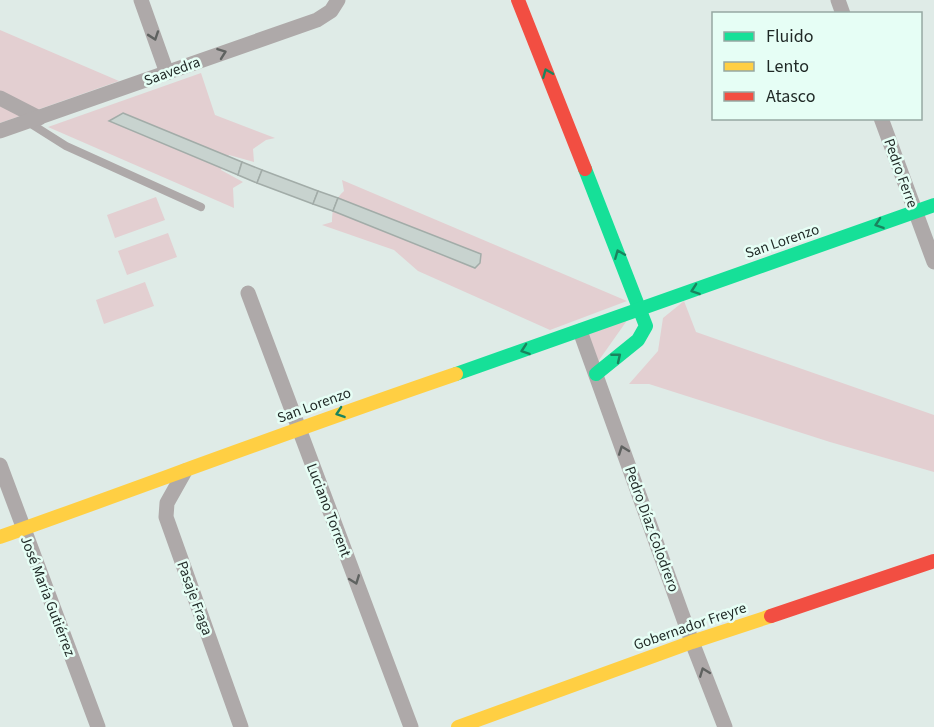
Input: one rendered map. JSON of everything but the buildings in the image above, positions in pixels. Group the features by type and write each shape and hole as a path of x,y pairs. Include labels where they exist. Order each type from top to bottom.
{"street":[{"path":"141,0 167,73"},
{"name":"Saavedra","path":"0,131 317,20 332,11 338,0"},
{"path":"518,0 646,326 638,340 596,374"},
{"path":"0,98 33,120"},
{"name":"Pedro Ferre","path":"882,120 934,262"},
{"name":"San Lorenzo","path":"0,537 297,428 580,331 934,205"},
{"name":"Luciano Torrent","path":"248,293 411,727"},
{"name":"Pedro Díaz Colodrero","path":"580,331 725,727"},
{"name":"José María Gutiérrez","path":"0,465 98,727"},
{"name":"Pasaje Fraga","path":"185,471 167,503 166,517 241,727"},
{"name":"Gobernador Freyre","path":"458,727 692,642 934,561"}],"lane":[{"path":"33,120 66,146 201,207"}],"shaded area":[{"path":"0,30 119,81 0,123"},
{"path":"201,73 215,115 275,138 266,140 253,149 254,162 229,155 221,170 243,182 233,188 234,208 48,127"},
{"path":"342,180 627,301 550,330 418,271 394,250 322,225 332,222 338,197 344,191"},
{"path":"156,197 165,220 115,238 107,215"},
{"path":"168,233 177,257 127,275 118,251"},
{"path":"145,282 154,306 104,324 96,300"},
{"path":"684,301 696,332 934,415 934,472 830,442 649,384 629,384 658,351 663,318"},
{"path":"628,319 597,363 586,334"}],"traffic: fast":[{"path":"585,169 646,326 638,340 596,374"},
{"path":"456,374 934,205"}],"traffic: slow":[{"path":"0,537 456,374"},
{"path":"458,727 692,642 771,616"}],"traffic: jam":[{"path":"518,0 585,169"},
{"path":"771,616 934,561"}]}
